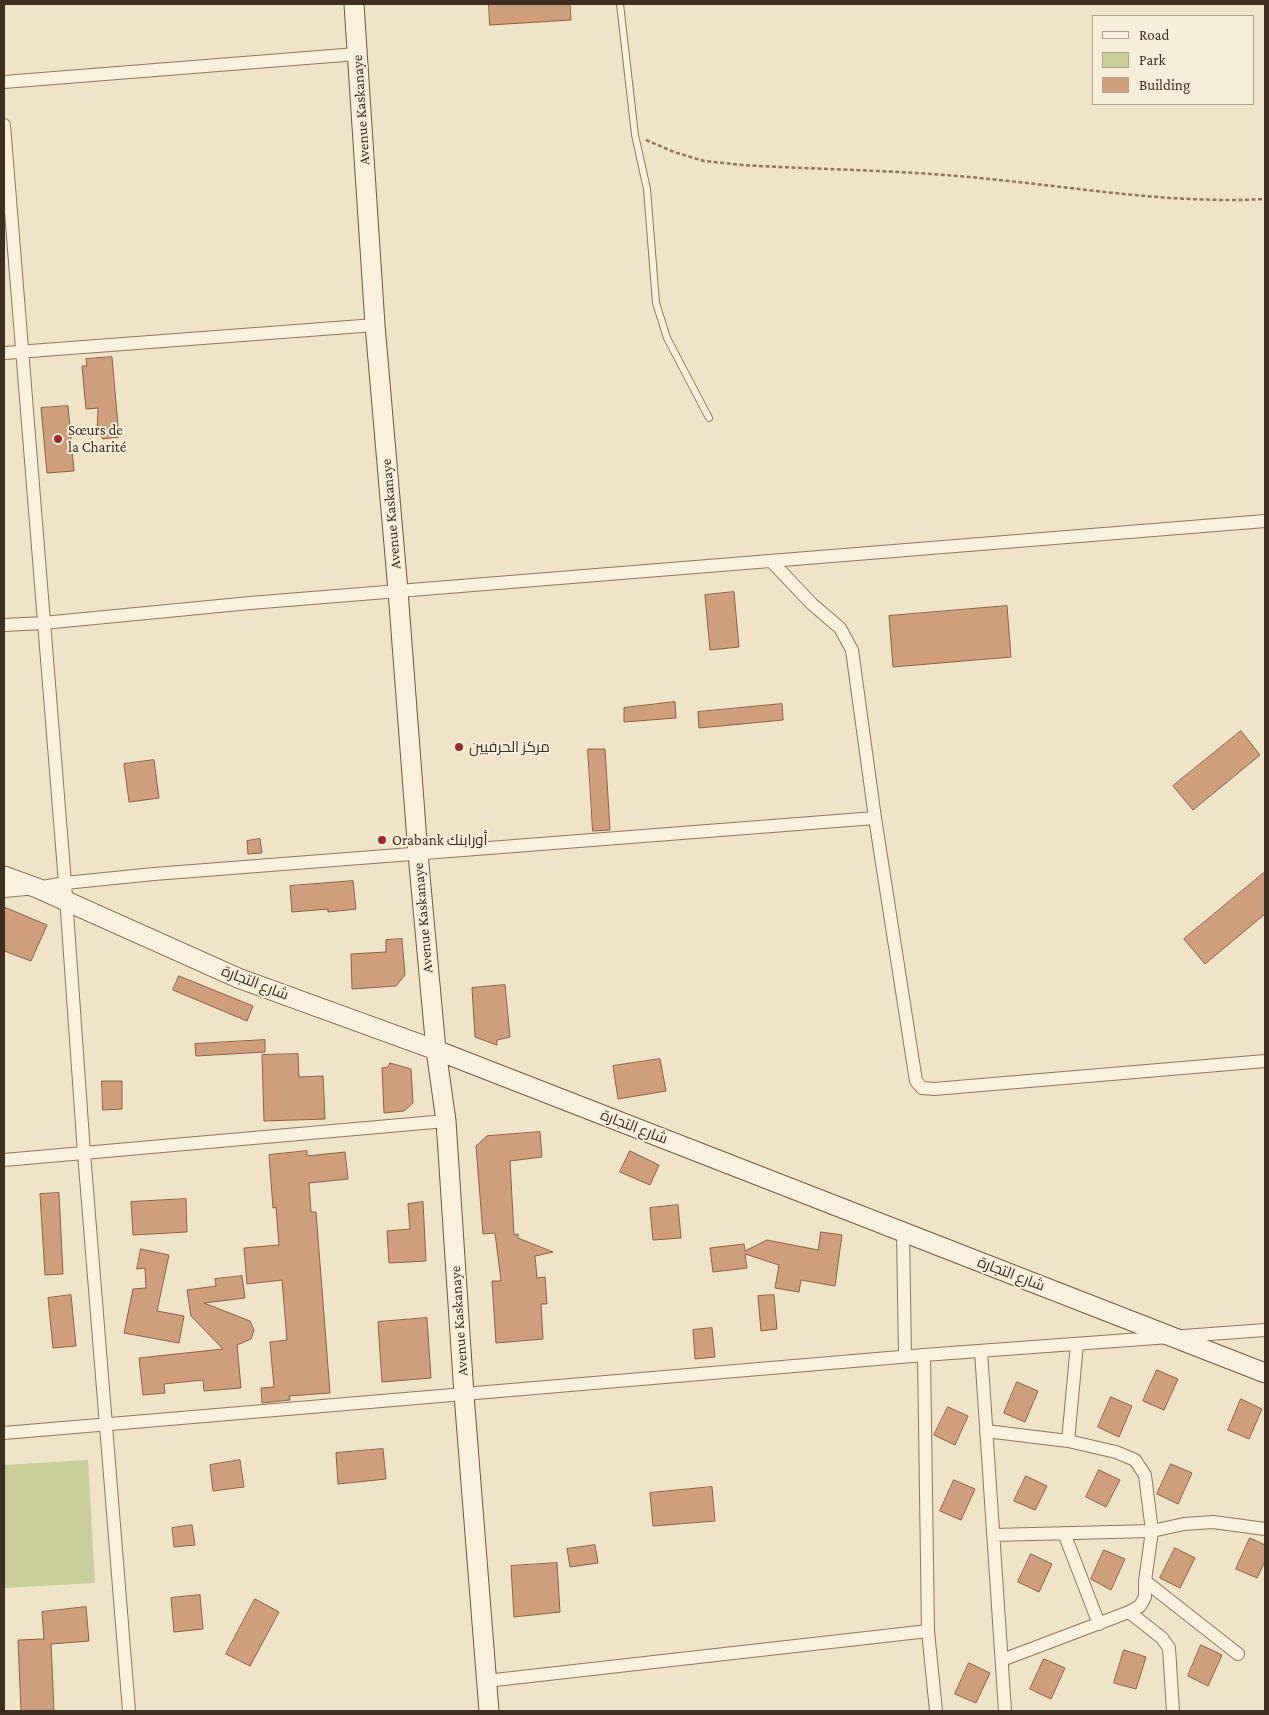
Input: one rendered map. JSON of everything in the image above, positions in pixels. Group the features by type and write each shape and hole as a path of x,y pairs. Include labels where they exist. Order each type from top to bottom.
{"street":[{"name":"Avenue Kaskanaye","path":"354,4 374,325 398,591 418,854 436,1050 446,1121 464,1395 489,1711"},
{"path":"4,82 357,54"},
{"path":"4,125 66,892 84,1153 129,1711"},
{"path":"4,354 374,325"},
{"path":"4,625 250,603 1265,521"},
{"path":"772,562 812,604 840,628 852,650 875,818 916,1081 922,1088 944,1088 1265,1061"},
{"path":"66,892 418,854 875,818"},
{"name":"شارع التجارة","path":"4,876 37,888 66,892 238,978 436,1050 1265,1373"},
{"path":"4,890 37,888"},
{"path":"4,1160 446,1121"},
{"path":"903,1232 905,1356"},
{"path":"4,1433 905,1356 1265,1330"},
{"path":"1068,1441 1077,1344"},
{"path":"981,1351 1005,1711"},
{"path":"924,1355 928,1631 936,1711"},
{"path":"986,1431 1068,1441 1116,1452 1135,1460 1144,1475 1152,1532 1145,1581 1145,1597 1140,1606 1099,1624 1002,1660"},
{"path":"993,1535 1152,1532 1184,1524 1213,1522 1265,1530"},
{"path":"1064,1533 1099,1624"},
{"path":"1145,1581 1238,1654"},
{"path":"1129,1612 1162,1638 1169,1648 1173,1711"},
{"path":"486,1681 928,1631"}],"lane":[{"path":"620,4 635,136 647,188 656,303 667,338 709,418"}],"path":[{"path":"635,136 674,152 704,161 742,165 989,179 1182,200 1265,199"}],"green space":[{"path":"88,1460 95,1583 4,1588 4,1465"}],"building":[{"path":"489,4 570,4 571,20 490,25"},
{"path":"112,357 119,437 103,439 97,433 98,408 86,409 82,366 87,366 86,359"},
{"name":"Sœurs de la Charité","path":"68,406 74,471 47,473 41,408"},
{"path":"734,592 739,647 710,650 705,595"},
{"path":"1007,606 1011,657 893,667 889,616"},
{"path":"675,702 676,718 624,722 624,708"},
{"path":"782,704 783,720 699,728 698,712"},
{"path":"1241,731 1260,755 1193,810 1173,786"},
{"path":"588,749 605,749 610,830 593,831"},
{"path":"154,760 159,798 129,802 124,764"},
{"path":"260,839 262,853 248,854 247,841"},
{"path":"1265,872 1265,914 1205,964 1184,939"},
{"path":"353,881 356,909 328,912 328,909 292,912 290,886"},
{"path":"4,907 47,925 31,961 4,951"},
{"path":"402,939 405,975 396,986 352,989 351,954 386,952 386,940"},
{"path":"179,976 253,1006 247,1021 173,990"},
{"path":"505,985 510,1037 497,1040 497,1045 475,1037 472,988"},
{"path":"265,1040 265,1052 196,1056 195,1044"},
{"path":"298,1054 299,1077 323,1076 325,1119 264,1121 262,1055"},
{"path":"660,1059 666,1091 618,1099 613,1066"},
{"path":"390,1063 411,1069 413,1103 404,1111 384,1113 382,1068 388,1067"},
{"path":"102,1081 122,1081 122,1109 103,1110"},
{"path":"540,1132 542,1157 510,1161 514,1235 518,1234 518,1238 553,1252 535,1256 537,1278 545,1277 547,1304 541,1304 543,1339 496,1343 492,1281 501,1281 495,1233 483,1234 476,1146 487,1136"},
{"path":"307,1151 307,1156 345,1152 348,1179 309,1183 311,1212 316,1212 330,1393 289,1396 290,1400 262,1403 261,1388 274,1387 270,1342 287,1340 282,1280 247,1284 244,1248 279,1245 276,1207 273,1208 269,1155"},
{"path":"630,1151 659,1165 650,1185 620,1172"},
{"path":"59,1193 63,1274 45,1275 40,1194"},
{"path":"186,1199 187,1232 133,1235 131,1202"},
{"path":"423,1202 426,1261 389,1263 387,1231 410,1229 408,1204"},
{"path":"678,1205 681,1238 653,1240 650,1208"},
{"path":"821,1232 842,1235 835,1286 801,1280 799,1292 775,1288 779,1265 745,1254 747,1268 713,1272 710,1248 744,1244 745,1251 767,1240 818,1250"},
{"path":"141,1249 169,1255 157,1311 184,1316 179,1343 124,1333 133,1289 146,1288 145,1268 137,1269"},
{"path":"242,1276 245,1298 204,1303 250,1321 254,1330 251,1339 237,1345 241,1388 204,1391 203,1380 164,1384 165,1393 143,1395 139,1358 223,1349 191,1316 187,1290 216,1286 215,1279"},
{"path":"71,1295 76,1346 53,1348 48,1298"},
{"path":"774,1295 777,1329 761,1331 758,1296"},
{"path":"427,1318 431,1378 382,1382 378,1322"},
{"path":"712,1328 715,1357 695,1359 693,1330"},
{"path":"1157,1370 1178,1379 1164,1410 1143,1401"},
{"path":"1017,1382 1038,1391 1025,1422 1004,1413"},
{"path":"1111,1397 1132,1406 1119,1437 1098,1427"},
{"path":"1241,1399 1262,1409 1249,1439 1228,1430"},
{"path":"948,1407 968,1416 955,1445 934,1435"},
{"path":"383,1449 386,1479 338,1484 336,1453"},
{"path":"240,1460 244,1487 213,1491 210,1465"},
{"path":"1171,1464 1192,1473 1178,1504 1157,1494"},
{"path":"1099,1470 1120,1480 1106,1507 1086,1497"},
{"path":"1026,1476 1047,1486 1035,1510 1014,1501"},
{"path":"954,1480 975,1489 961,1520 940,1511"},
{"path":"712,1487 715,1521 653,1526 650,1493"},
{"path":"192,1525 195,1545 174,1547 172,1528"},
{"path":"1250,1538 1265,1545 1265,1561 1257,1578 1236,1569"},
{"path":"595,1545 598,1563 570,1567 567,1549"},
{"path":"1175,1548 1195,1558 1180,1588 1160,1578"},
{"path":"1104,1550 1125,1559 1111,1590 1091,1579"},
{"path":"1031,1554 1052,1564 1039,1592 1018,1582"},
{"path":"557,1563 560,1612 514,1617 511,1566"},
{"path":"200,1595 203,1629 174,1632 171,1598"},
{"path":"255,1599 279,1612 250,1666 226,1654"},
{"path":"86,1607 89,1641 51,1644 54,1711 21,1711 18,1640 44,1639 42,1612"},
{"path":"1201,1645 1222,1655 1208,1686 1188,1676"},
{"path":"1124,1650 1146,1657 1136,1689 1114,1683"},
{"path":"1044,1659 1065,1668 1051,1699 1030,1689"},
{"path":"969,1663 990,1673 976,1703 955,1694"}],"place":[{"name":"Sœurs de la Charité","path":"58,439"},
{"name":"مركز الحرفيين","path":"459,747"},
{"name":"Orabank أورابنك","path":"382,840"}]}
